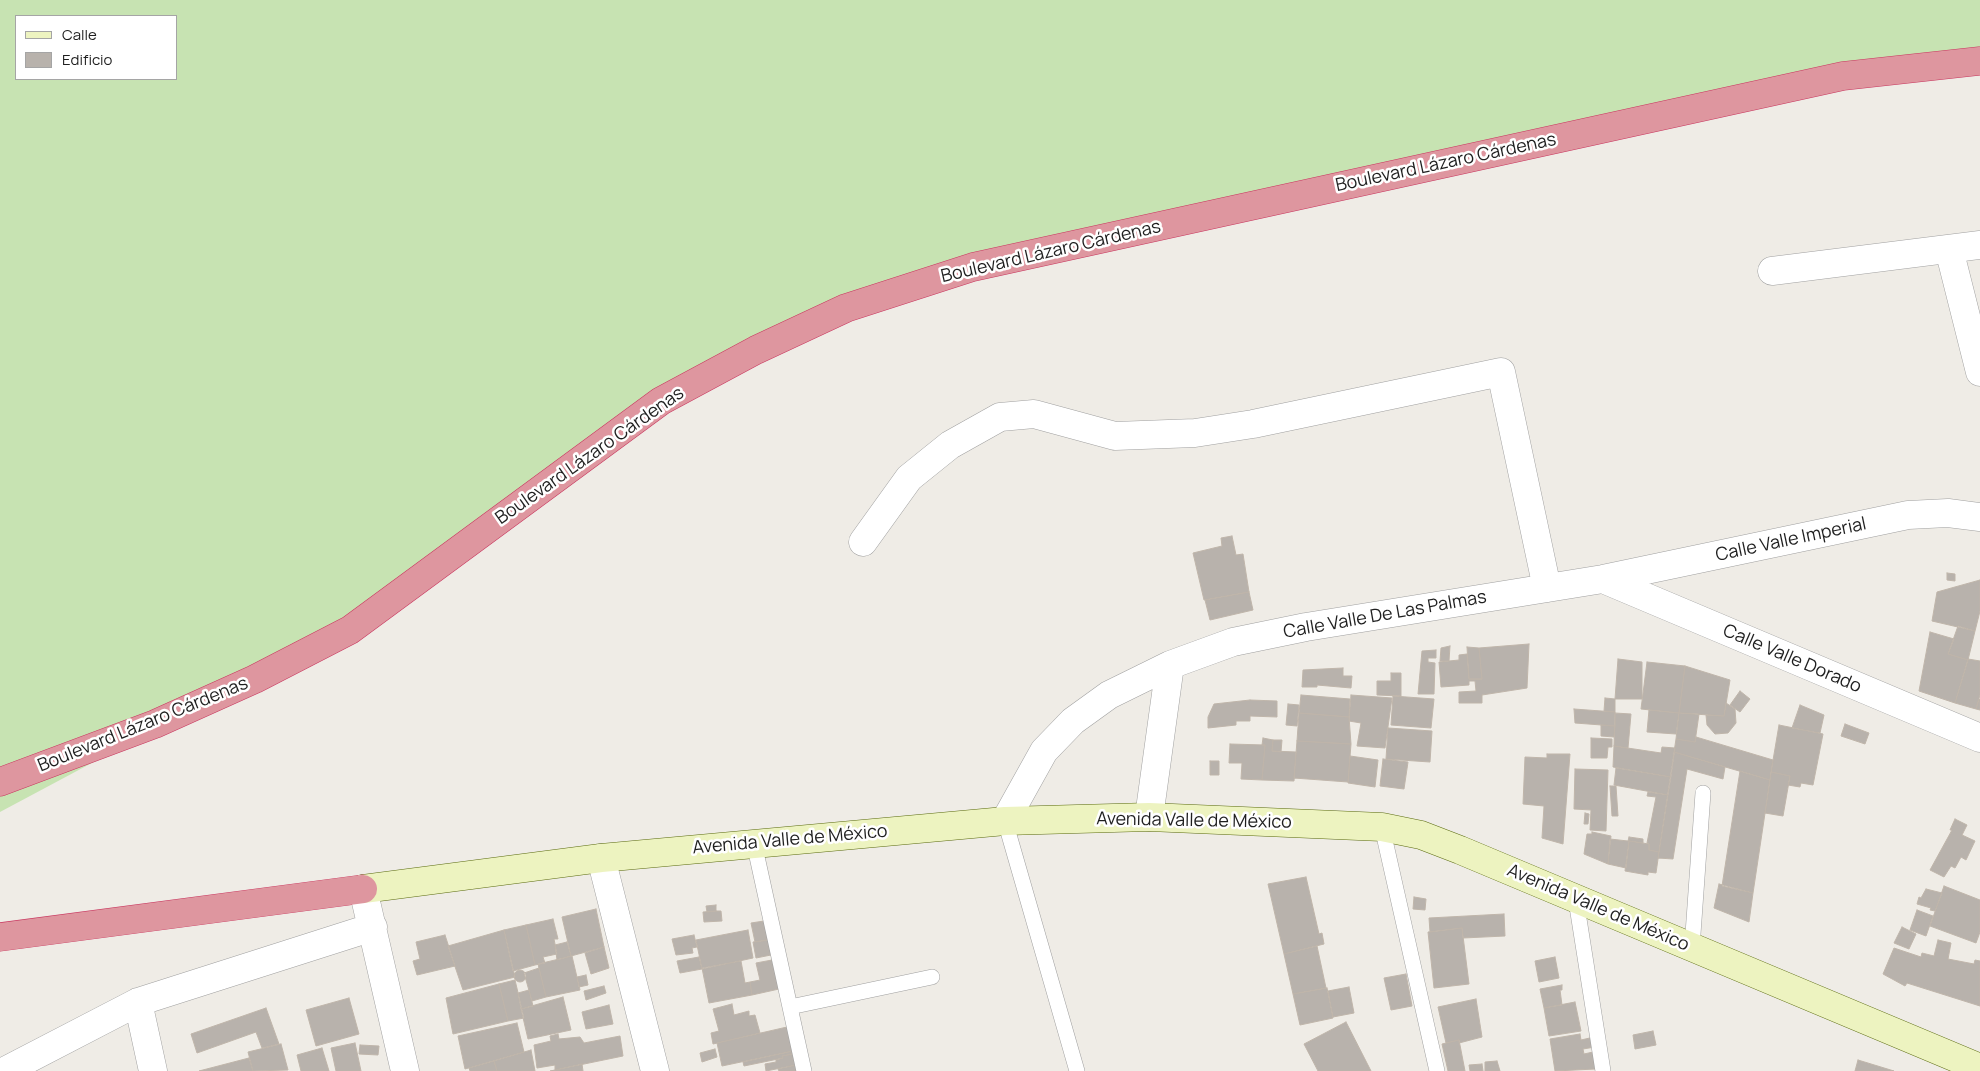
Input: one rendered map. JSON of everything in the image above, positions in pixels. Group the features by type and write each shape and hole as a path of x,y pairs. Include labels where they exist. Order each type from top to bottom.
{"highway":[{"name":"Boulevard Lázaro Cárdenas","path":"0,782 155,724 255,679 350,630 661,401 756,350 846,308 972,267 1843,76 1980,61"},
{"path":"0,937 363,889"}],"main road":[{"name":"Avenida Valle de México","path":"363,889 601,858 1005,821 1149,817 1382,826 1421,835 1460,850 1980,1068"}],"street":[{"path":"1772,271 1980,245"},
{"path":"1949,249 1980,372"},
{"path":"863,542 909,478 950,445 1000,417 1034,414 1115,436 1195,434 1253,424 1501,372 1547,588"},
{"name":"Calle Valle Imperial","path":"1603,579 1908,515 1948,513 1980,517"},
{"name":"Calle Valle De Las Palmas","path":"1005,821 1044,751 1073,721 1109,695 1170,665 1233,642 1306,627 1603,579"},
{"name":"Calle Valle Dorado","path":"1603,579 1980,738"},
{"path":"1149,817 1170,665"},
{"path":"601,858 655,1071"},
{"path":"363,889 405,1071"},
{"path":"5,1071 138,1002 373,927"},
{"path":"138,1002 154,1071"}],"lane":[{"path":"1692,948 1703,792"},
{"path":"1005,821 1077,1071"},
{"path":"1382,826 1437,1071"},
{"path":"754,843 804,1071"},
{"path":"1576,900 1603,1071"},
{"path":"790,1007 932,977"}],"green space":[{"path":"0,0 1980,0 1980,75 1804,92 935,277 660,401 400,591 268,669 0,812"}],"building":[{"path":"1232,536 1236,555 1243,554 1249,592 1204,600 1193,553 1222,546 1221,538"},
{"path":"1947,573 1955,574 1955,581 1947,580"},
{"path":"1980,580 1980,611 1975,631 1932,621 1937,592"},
{"path":"1249,592 1253,610 1210,620 1205,600"},
{"path":"1958,626 1975,631 1968,660 1948,654"},
{"path":"1930,632 1954,639 1948,654 1968,660 1955,703 1919,691"},
{"path":"1529,644 1527,688 1482,695 1482,703 1459,703 1459,692 1476,691 1475,681 1469,681 1469,685 1441,687 1439,662 1459,660 1459,655 1467,654 1469,679 1482,679 1479,648"},
{"path":"1450,646 1449,661 1440,661 1441,648"},
{"path":"1467,647 1479,648 1482,679 1469,679"},
{"path":"1436,650 1436,658 1428,658 1428,662 1435,663 1434,694 1418,694 1422,651"},
{"path":"1618,659 1642,662 1642,699 1615,699"},
{"path":"1968,659 1980,661 1980,695 1976,709 1955,703"},
{"path":"1647,662 1685,666 1679,713 1641,709"},
{"path":"1685,666 1730,680 1724,716 1679,713"},
{"path":"1343,668 1343,676 1352,676 1351,688 1317,685 1317,687 1302,687 1303,670"},
{"path":"1391,673 1401,673 1401,696 1377,695 1377,681 1391,681"},
{"path":"1740,691 1750,699 1740,712 1730,705"},
{"path":"1301,695 1350,699 1349,717 1299,713"},
{"path":"1351,695 1392,698 1385,748 1357,746 1361,723 1349,721"},
{"path":"1393,696 1434,699 1431,728 1391,725"},
{"path":"1605,698 1615,699 1615,712 1604,711"},
{"path":"1250,700 1277,701 1277,717 1250,716 1250,721 1236,721 1236,725 1208,728 1208,717 1214,704"},
{"path":"1980,700 1980,710 1976,709"},
{"path":"1726,703 1735,709 1736,723 1728,733 1715,734 1707,725 1706,715 1724,716"},
{"path":"1288,704 1299,705 1297,726 1286,725"},
{"path":"1800,705 1824,715 1820,733 1792,728"},
{"path":"1574,709 1615,712 1615,726 1575,723"},
{"path":"1649,710 1679,713 1676,734 1647,732"},
{"path":"1299,713 1349,717 1351,744 1297,741"},
{"path":"1615,713 1631,714 1628,748 1614,746"},
{"path":"1679,713 1699,714 1695,742 1676,739"},
{"path":"1845,724 1869,733 1865,744 1841,736"},
{"path":"1601,725 1615,726 1614,737 1601,736"},
{"path":"1779,725 1823,734 1813,785 1801,783 1800,787 1788,785 1790,776 1771,772"},
{"path":"1388,728 1432,731 1430,762 1386,759"},
{"path":"1696,737 1773,760 1770,780 1674,752 1676,739 1695,742"},
{"path":"1263,738 1273,740 1272,751 1296,752 1294,781 1262,780 1265,745 1262,745"},
{"path":"1591,738 1612,739 1612,747 1608,747 1607,758 1591,758"},
{"path":"1273,740 1282,740 1281,752 1272,751"},
{"path":"1297,741 1351,744 1348,782 1294,778"},
{"path":"1230,744 1265,745 1262,780 1241,779 1242,763 1229,763"},
{"path":"1614,746 1661,753 1662,747 1675,748 1671,777 1613,767"},
{"path":"1674,752 1725,767 1723,779 1687,769 1673,859 1658,858"},
{"path":"1547,754 1570,754 1563,844 1542,838 1544,806 1523,804 1525,757 1547,758"},
{"path":"1350,756 1378,760 1375,787 1348,783"},
{"path":"1383,759 1408,762 1404,789 1380,786"},
{"path":"1210,761 1219,761 1219,775 1210,775"},
{"path":"1616,768 1671,777 1668,795 1614,785"},
{"path":"1575,769 1608,770 1606,831 1590,830 1591,810 1574,809"},
{"path":"1740,771 1770,780 1753,893 1722,886"},
{"path":"1771,772 1790,776 1783,816 1765,813"},
{"path":"1610,786 1616,786 1618,816 1612,816"},
{"path":"1648,792 1668,795 1659,852 1649,850 1649,844 1647,843 1656,797 1647,796"},
{"path":"1585,813 1589,814 1588,824 1584,824"},
{"path":"1955,819 1967,825 1962,835 1975,841 1966,860 1961,857 1955,868 1951,866 1944,877 1930,870 1952,830 1950,830"},
{"path":"1592,832 1611,836 1608,864 1584,854 1587,834 1592,834"},
{"path":"1629,837 1643,839 1643,843 1629,841 1626,868 1608,864 1610,839 1628,841"},
{"path":"1629,841 1649,844 1649,850 1659,852 1656,873 1648,872 1648,875 1625,871"},
{"path":"1306,877 1319,934 1322,933 1324,944 1284,954 1268,884"},
{"path":"1719,884 1753,893 1749,922 1714,908"},
{"path":"1944,886 1980,900 1980,932 1976,943 1930,926"},
{"path":"1926,889 1942,893 1935,911 1917,904 1919,897 1921,898"},
{"path":"1414,897 1426,899 1425,910 1413,909"},
{"path":"716,905 716,911 707,912 706,906"},
{"path":"596,909 604,947 571,956 562,917"},
{"path":"1917,910 1933,916 1926,936 1910,930"},
{"path":"721,911 722,921 704,922 703,912"},
{"path":"1504,914 1505,936 1463,938 1462,928 1430,932 1429,918"},
{"path":"553,919 558,939 554,939 557,954 543,957 545,963 535,965 526,925"},
{"path":"764,921 768,940 755,942 751,923"},
{"path":"526,925 535,965 513,971 504,930"},
{"path":"1902,927 1916,934 1909,949 1894,943"},
{"path":"1462,928 1469,984 1434,988 1428,932"},
{"path":"504,930 515,977 463,990 448,946"},
{"path":"748,930 753,958 702,969 696,940"},
{"path":"445,935 455,966 417,975 413,961 420,959 416,942"},
{"path":"694,935 697,947 692,948 693,953 676,955 672,939"},
{"path":"768,940 771,955 756,958 753,942"},
{"path":"1938,940 1951,943 1948,959 1974,964 1975,960 1980,961 1980,1006 1907,983 1905,986 1883,974 1894,948 1921,957 1922,953 1934,956"},
{"path":"567,942 571,956 557,960 555,945"},
{"path":"1317,946 1326,988 1293,994 1284,954"},
{"path":"604,947 609,968 591,974 585,953"},
{"path":"572,956 580,990 546,997 538,964"},
{"path":"699,957 702,969 680,973 677,961"},
{"path":"1555,957 1559,978 1539,982 1535,961"},
{"path":"772,960 779,989 752,995 750,982 760,980 756,963"},
{"path":"741,961 745,983 750,982 752,995 709,1003 702,968"},
{"path":"539,968 546,997 532,1001 524,973"},
{"path":"518,970 522,970 526,976 522,982 518,982 514,978 514,974"},
{"path":"1406,974 1412,1006 1391,1010 1384,978"},
{"path":"586,975 588,985 579,987 577,977"},
{"path":"515,980 524,1018 508,1021 499,984"},
{"path":"499,984 508,1021 453,1034 446,998"},
{"path":"1562,985 1562,990 1560,990 1562,1005 1544,1008 1540,989"},
{"path":"604,986 606,993 586,1000 584,991"},
{"path":"1349,987 1354,1013 1333,1017 1328,991"},
{"path":"1327,988 1333,1018 1300,1025 1293,994"},
{"path":"529,990 533,1006 521,1009 518,993"},
{"path":"563,997 571,1030 528,1039 521,1009"},
{"path":"349,998 359,1034 316,1046 306,1010"},
{"path":"1476,999 1482,1037 1459,1043 1459,1040 1446,1043 1438,1007"},
{"path":"1575,1002 1581,1031 1549,1036 1544,1008"},
{"path":"732,1004 734,1015 749,1011 749,1016 755,1015 760,1033 713,1044 711,1033 719,1031 713,1009"},
{"path":"609,1005 613,1024 586,1029 582,1012"},
{"path":"266,1008 279,1044 262,1048 256,1032 197,1053 191,1034"},
{"path":"1346,1022 1371,1071 1318,1071 1304,1044"},
{"path":"517,1023 524,1052 465,1069 458,1036"},
{"path":"787,1027 793,1051 722,1066 717,1043"},
{"path":"1653,1031 1656,1045 1635,1049 1633,1035"},
{"path":"558,1034 559,1039 580,1037 584,1043 620,1036 623,1056 555,1070 555,1065 537,1068 534,1045 551,1041 550,1036"},
{"path":"1580,1034 1581,1040 1594,1037 1595,1047 1583,1049 1584,1054 1593,1052 1595,1069 1555,1071 1550,1039"},
{"path":"1459,1040 1465,1071 1448,1071 1442,1044"},
{"path":"355,1043 361,1071 336,1071 331,1048"},
{"path":"281,1044 288,1070 253,1071 248,1052"},
{"path":"360,1045 379,1046 378,1055 359,1054"},
{"path":"322,1048 329,1071 301,1071 297,1055"},
{"path":"715,1049 717,1057 702,1062 700,1053"},
{"path":"531,1050 535,1071 497,1071 494,1061"},
{"path":"793,1051 793,1054 782,1056 783,1058 744,1066 743,1062"},
{"path":"793,1054 796,1065 766,1071 765,1064 776,1062 776,1060 783,1058 782,1056"},
{"path":"249,1058 253,1071 199,1071"},
{"path":"1858,1060 1894,1071 1855,1071"},
{"path":"494,1061 497,1071 470,1071 469,1068"},
{"path":"1497,1061 1500,1071 1485,1071 1485,1062"},
{"path":"582,1064 583,1071 550,1071 555,1070"},
{"path":"1482,1064 1483,1071 1470,1071 1469,1065"},
{"path":"796,1065 797,1071 779,1071 778,1069"}]}
